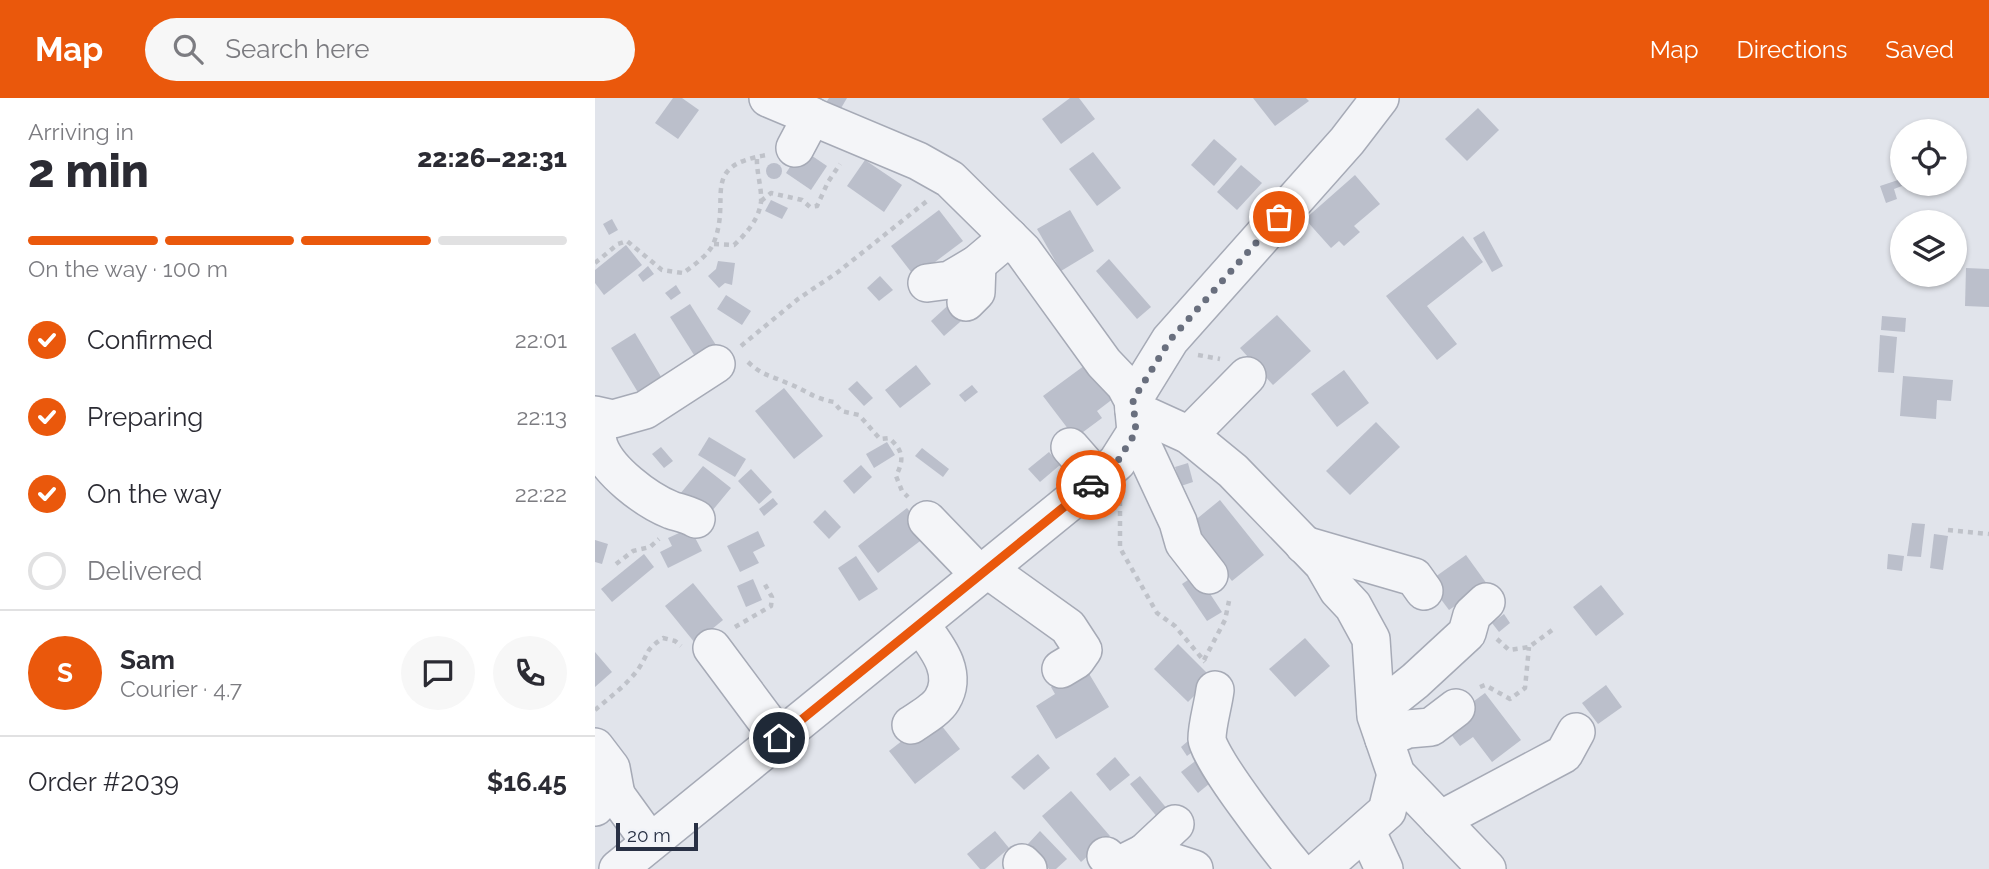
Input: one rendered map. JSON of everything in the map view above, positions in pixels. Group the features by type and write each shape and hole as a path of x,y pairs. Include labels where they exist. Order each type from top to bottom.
{"street":[{"path":"768,98 918,161 950,178 1023,251 1104,363 1125,385 1124,437 1178,522 1184,543 1209,575"},
{"path":"595,747 611,768 606,801 642,857 779,738 983,572 1124,437 1170,340 1329,162 1380,98"},
{"path":"795,148 812,116"},
{"path":"927,283 950,280 977,264 1009,237"},
{"path":"966,302 976,292 977,264"},
{"path":"595,415 613,419 645,410 724,358"},
{"path":"1189,435 1247,376"},
{"path":"595,425 599,447 613,471 643,493 684,515"},
{"path":"1070,447 1124,437 1189,435 1233,471 1323,564 1338,590 1353,606 1371,639 1380,725 1396,774 1487,869"},
{"path":"927,520 983,572 1068,627 1083,650 1076,660 1061,669"},
{"path":"1304,545 1414,577 1424,591"},
{"path":"1380,725 1415,681 1467,633 1472,615 1486,602"},
{"path":"911,725 941,702 949,684 943,655 920,624"},
{"path":"712,648 779,738"},
{"path":"1209,676 1207,741 1217,762 1269,836 1296,869"},
{"path":"1380,725 1408,729 1431,727 1456,708"},
{"path":"1440,820 1564,754 1576,732"},
{"path":"1321,869 1387,811 1396,774"},
{"path":"1106,856 1114,864 1126,862 1144,853 1175,824"},
{"path":"1366,830 1384,869"},
{"path":"1144,853 1194,869"}],"path":[{"path":"714,244 734,245 751,225 761,201 771,193 802,200 810,207 817,206 838,165 850,157 862,137"},
{"path":"595,263 618,244 627,241 663,270 683,273 714,244 720,215 723,176 735,163 795,148"},
{"path":"757,156 756,170 761,201"},
{"path":"724,358 921,207 950,178"},
{"path":"1170,340 1203,357 1227,360 1247,376"},
{"path":"724,358 743,358 762,374 789,383 815,399 834,402 841,411 859,415 880,439 889,439 896,444 902,452 902,464 896,476 902,491 927,520"},
{"path":"1124,437 1118,519 1120,548 1157,613 1175,626 1209,676"},
{"path":"615,564 633,551 650,547 684,515"},
{"path":"1948,530 1989,534"},
{"path":"1209,575 1229,599 1209,676"},
{"path":"595,710 624,685 640,667 649,648 663,638 675,641 687,652 697,651 705,644 712,648 730,630 771,606 772,597 763,581"},
{"path":"1467,633 1485,631 1509,650 1529,648 1555,628"},
{"path":"1456,708 1475,688 1485,685 1510,699 1525,688 1529,648"}],"building":[{"path":"673,98 682,98 699,110 678,139 655,123"},
{"path":"829,98 847,98 837,115 823,107"},
{"path":"1070,98 1079,98 1095,119 1061,144 1042,119"},
{"path":"1253,98 1306,98 1309,101 1275,126"},
{"path":"1478,108 1499,130 1467,161 1445,139"},
{"path":"1214,139 1237,159 1214,186 1191,165"},
{"path":"802,149 827,166 811,190 786,173"},
{"path":"1093,152 1121,188 1097,206 1069,169"},
{"path":"865,160 902,185 884,212 847,186"},
{"path":"771,163 777,163 782,171 780,177 771,179 766,174 766,168"},
{"path":"1241,165 1262,183 1237,210 1217,192"},
{"path":"1355,175 1380,204 1354,226 1360,232 1344,246 1339,241 1331,248 1305,219"},
{"path":"1890,183 1890,196 1896,196 1897,199 1886,203 1880,186"},
{"path":"771,200 788,208 782,219 765,211"},
{"path":"939,210 963,241 915,277 891,246"},
{"path":"1070,210 1094,251 1061,271 1037,229"},
{"path":"612,219 618,230 609,235 603,224"},
{"path":"1484,231 1503,266 1492,272 1473,238"},
{"path":"1463,236 1483,262 1427,306 1457,344 1437,360 1386,296"},
{"path":"626,245 642,265 604,295 595,283 595,270"},
{"path":"1109,259 1151,307 1137,319 1096,271"},
{"path":"718,261 735,263 732,285 725,283 719,288 708,276 716,269"},
{"path":"648,266 654,274 643,282 638,275"},
{"path":"1967,268 1989,269 1989,307 1965,306"},
{"path":"880,276 893,290 879,301 867,288"},
{"path":"676,285 681,293 671,300 665,293"},
{"path":"726,295 751,311 742,325 717,309"},
{"path":"955,299 968,315 944,336 931,321"},
{"path":"690,304 721,353 701,366 670,317"},
{"path":"1277,315 1311,351 1273,385 1240,348"},
{"path":"1882,316 1906,318 1905,332 1881,330"},
{"path":"635,333 666,385 642,399 611,348"},
{"path":"1880,335 1897,337 1894,373 1878,372"},
{"path":"1092,360 1118,395 1097,411 1102,418 1075,438 1043,396"},
{"path":"916,365 931,384 900,408 885,390"},
{"path":"1344,370 1369,403 1337,427 1311,394"},
{"path":"1903,376 1953,380 1951,401 1937,400 1936,419 1900,416"},
{"path":"857,381 873,398 864,406 848,389"},
{"path":"972,385 978,392 965,402 959,395"},
{"path":"784,388 823,436 794,459 755,411"},
{"path":"1376,422 1400,447 1350,495 1326,471"},
{"path":"709,437 746,459 735,477 698,455"},
{"path":"887,442 895,455 874,468 866,454"},
{"path":"661,447 673,461 664,468 652,454"},
{"path":"922,448 949,469 943,477 915,456"},
{"path":"1049,452 1060,465 1040,482 1028,469"},
{"path":"1188,463 1193,482 1181,486 1175,467"},
{"path":"861,465 872,477 854,494 843,481"},
{"path":"703,466 731,488 712,511 699,501 680,494"},
{"path":"751,469 772,492 759,504 738,481"},
{"path":"773,498 778,504 764,516 759,509"},
{"path":"1220,500 1264,555 1232,581 1188,526"},
{"path":"907,508 928,535 878,573 858,546"},
{"path":"825,510 841,527 829,539 813,522"},
{"path":"1912,523 1925,524 1921,557 1907,556"},
{"path":"690,528 702,551 668,568 660,552 672,546 668,538"},
{"path":"758,531 765,546 753,552 759,563 740,572 727,546"},
{"path":"1934,534 1948,536 1943,570 1930,568"},
{"path":"595,540 608,544 602,564 595,562"},
{"path":"644,554 654,567 612,602 601,589"},
{"path":"1888,554 1904,556 1902,571 1887,569"},
{"path":"1466,555 1487,584 1449,610 1428,582"},
{"path":"856,556 878,589 859,601 838,568"},
{"path":"1197,574 1222,612 1207,621 1182,584"},
{"path":"753,579 762,600 746,607 737,586"},
{"path":"693,583 723,620 695,643 665,606"},
{"path":"1601,585 1624,614 1596,636 1573,607"},
{"path":"1504,614 1510,623 1499,632 1492,623"},
{"path":"1305,638 1330,666 1295,697 1269,669"},
{"path":"1178,644 1212,678 1188,702 1154,669"},
{"path":"595,652 612,672 595,687"},
{"path":"1085,667 1109,707 1056,739 1036,706 1055,694 1051,687"},
{"path":"1606,685 1622,707 1598,724 1582,703"},
{"path":"1485,693 1521,740 1492,762 1473,737 1460,746 1443,724"},
{"path":"934,716 960,749 915,784 889,751"},
{"path":"1188,741 1195,750 1187,756 1181,747"},
{"path":"1038,754 1050,768 1024,790 1011,777"},
{"path":"1115,757 1130,775 1110,791 1096,774"},
{"path":"1198,759 1215,779 1198,793 1181,772"},
{"path":"1140,776 1173,816 1163,824 1130,784"},
{"path":"1071,791 1110,836 1081,862 1042,816"},
{"path":"995,831 1009,848 985,869 980,869 967,854"},
{"path":"1040,831 1067,859 1056,869 1049,869 1027,845"}],"way so far":[{"path":"1091,485 1117,462 1136,432 1133,400 1170,340 1279,217"}],"route":[{"path":"779,738 1091,485"}]}
